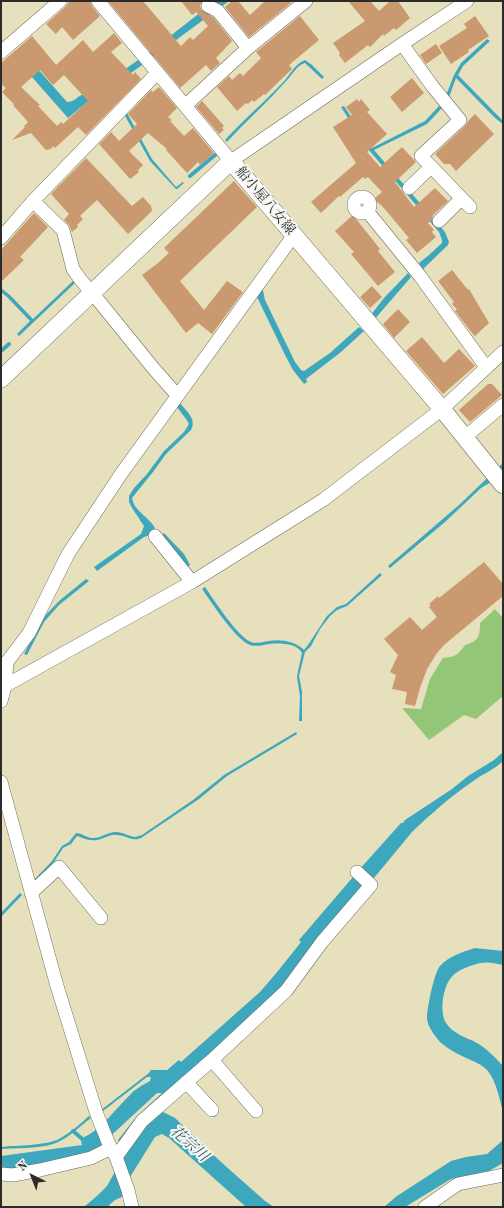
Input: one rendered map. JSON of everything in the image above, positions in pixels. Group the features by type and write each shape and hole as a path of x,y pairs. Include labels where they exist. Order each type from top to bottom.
{"main road":[{"name":"船小屋八女線","path":"1,379 231,161 442,409 498,478"}],"street":[{"path":"1,52 60,1"},
{"path":"98,1 231,161 467,1"},
{"path":"186,105 248,48 306,1"},
{"path":"208,6 218,11 248,48"},
{"path":"402,44 433,87 460,120 421,156 465,203 438,221"},
{"path":"1,238 33,201 157,73"},
{"path":"410,188 432,167"},
{"path":"33,201 63,230 73,268 80,279 177,395"},
{"path":"367,211 420,276 486,367"},
{"path":"1,701 4,658 29,633 68,554 121,474 294,235"},
{"path":"3,687 192,582 324,500 442,409 503,352"},
{"path":"465,437 503,405"},
{"path":"155,536 192,582"},
{"path":"1,782 56,986 96,1112 128,1190 132,1207"},
{"path":"31,893 59,867 101,918"},
{"path":"1,1174 20,1173 113,1152 142,1121 212,1060 286,991 322,942 371,885 357,872"},
{"path":"212,1060 256,1111"},
{"path":"186,1082 212,1110"},
{"path":"425,1207 458,1184 503,1175"}],"green space":[{"path":"495,609 503,618 503,696 476,719 464,715 429,740 402,708 421,709 430,679 443,658 456,655 465,645 476,640 480,631 480,623"}],"water":[{"path":"215,1 229,1 114,85 104,88 68,118 24,68 37,68 67,102 72,101 118,74"},
{"path":"487,39 490,41 463,66 458,75 503,121 503,124 495,118 456,78 448,100 445,98 454,75 461,63"},
{"path":"305,60 324,77 322,79 305,63 299,66 227,142 225,140 232,132 278,88 296,66"},
{"path":"344,106 372,148 425,121 439,106 442,108 427,124 374,150 445,232 449,242 448,245 423,269 419,263 442,243 439,232 368,149 341,107"},
{"path":"127,113 152,159 176,187 183,182 184,183 177,189 150,161 124,114"},
{"path":"408,273 411,277 374,320 370,316 384,298"},
{"path":"73,281 75,283 19,336 17,334 30,321 1,292 1,288 10,295 33,319"},
{"path":"262,286 265,300 295,362 301,370 304,371 330,353 359,327 364,331 341,352 306,379 307,382 304,384 293,370 256,295"},
{"path":"180,403 192,419 193,426 191,430 166,454 132,498 136,507 155,528 154,534 144,537 97,571 94,567 141,534 144,526 129,502 129,496 164,451 184,432 189,424 177,407"},
{"path":"503,463 503,475 481,488 445,522 390,568 388,566 459,505"},
{"path":"164,533 184,554 190,565 188,567 161,537"},
{"path":"380,573 382,575 347,606 337,610 330,616 320,629 311,646 305,652 299,676 302,692 302,721 299,721 300,696 297,677 302,653 300,650 287,644 260,646 250,645 238,636 224,620 202,589 205,587 239,633 251,642 257,643 273,640 283,641 292,643 304,650 327,616 337,607 346,604"},
{"path":"86,579 89,581 59,605 44,622 27,655 24,654 42,619 59,601"},
{"path":"296,732 297,734 227,776 199,799 141,838 131,839 120,835 111,835 98,840 92,840 77,836 71,844 63,848 54,862 36,880 35,879 52,861 62,846 69,842 76,833 91,838 116,832 135,837 142,835 193,800 224,775"},
{"path":"503,752 503,761 457,793 412,832 287,983 120,1142 118,1140 137,1116 162,1093 157,1093 104,1142 104,1146 96,1152 29,1169 1,1170 1,1156 82,1145 81,1142 84,1137 102,1125 132,1093 150,1081 151,1077 147,1077 103,1111 101,1110 151,1070 167,1070 179,1060 181,1062 260,992 301,942 299,940 401,823 452,789 468,776 494,760"},
{"path":"20,893 22,895 1,917 1,913"},
{"path":"475,948 503,951 503,965 479,963 464,968 454,974 448,982 444,993 442,1005 443,1015 446,1023 452,1030 481,1045 502,1065 503,1113 495,1085 487,1070 440,1042 427,1021 431,991 435,976 440,966 452,957"},
{"name":"花宗川","path":"163,1112 175,1118 221,1162 265,1201 274,1207 246,1207 169,1138 162,1134 155,1137 130,1177 124,1196 115,1200 107,1207 84,1207 107,1186 132,1141 156,1114"},
{"path":"89,1116 91,1118 71,1134 52,1144 38,1147 1,1149 1,1147 39,1144 59,1139"},
{"path":"503,1136 503,1163 489,1171 451,1179 405,1207 384,1207 397,1196 451,1161 487,1154 502,1141"}],"building":[{"path":"70,1 90,1 100,16 73,40 62,27 56,34 46,24"},
{"path":"108,1 143,1 181,46 190,37 193,40 208,26 196,12 192,15 181,1 202,1 200,6 202,11 213,17 232,41 216,58 220,63 211,71 206,65 180,88"},
{"path":"232,1 238,1 250,15 265,1 289,1 291,3 249,37 225,7"},
{"path":"348,1 370,1 379,11 390,1 398,1 410,18 396,30 394,28 384,36 383,34 370,47 368,45 345,63 333,43 365,21"},
{"path":"300,16 319,40 289,65 292,69 265,95 264,94 254,102 252,100 248,104 246,103 237,111 217,87 229,76 232,80 240,73 243,76 261,58 256,52"},
{"path":"475,16 489,36 451,64 439,46 467,28 464,24"},
{"path":"114,33 122,43 111,52 133,75 135,72 141,79 86,135 78,127 55,148 53,146 51,149 46,150 31,133 12,140 28,122 13,105 14,104 2,92 6,88 1,84 1,63 32,36 56,65 83,40 93,52","holes":["40,70 53,85 64,75 88,101 63,124 61,122 57,126 38,106 40,105 21,87"]},
{"path":"436,44 442,53 426,64 420,55"},
{"path":"412,78 424,93 402,112 390,97"},
{"path":"159,87 177,108 168,117 172,120 170,121 184,136 193,128 214,153 200,165 198,162 187,173 166,150 167,149 148,133 129,151 143,165 138,170 139,172 130,179 99,144 111,132 119,141 137,124 128,114 151,90 153,92"},
{"path":"357,99 359,102 361,99 370,110 367,112 387,134 367,152 380,167 402,147 416,162 395,182 414,207 435,188 448,201 433,215 431,221 428,223 434,230 432,232 436,237 417,253 406,240 409,238 383,207 374,199 382,192 368,177 365,179 363,177 321,213 311,202 356,163 333,127 352,115 346,107"},
{"path":"202,101 224,126 222,128 224,130 219,134 196,107"},
{"path":"475,114 494,134 456,171 450,164 444,164 435,154 465,126"},
{"path":"86,158 132,206 143,197 151,206 152,211 128,234 97,200 80,216 83,219 77,225 78,227 72,232 69,225 64,220 69,214 51,194"},
{"path":"234,181 257,207 180,281 204,310 227,281 243,292 212,334 198,323 186,333 142,275 169,253 164,248"},
{"path":"34,213 48,227 20,257 24,260 1,282 1,250"},
{"path":"353,215 380,249 378,251 395,272 378,286 351,254 354,252 335,231"},
{"path":"452,270 468,290 469,289 489,323 475,336 455,311 457,309 452,304 454,302 438,281"},
{"path":"372,286 382,297 370,308 360,297"},
{"path":"398,309 410,322 394,338 383,324"},
{"path":"422,337 444,363 459,349 475,366 443,394 406,351"},
{"path":"488,384 492,384 502,395 470,422 459,410"},
{"path":"484,562 503,584 503,596 444,645 427,669 415,706 405,704 407,692 392,689 396,675 390,672 398,655 384,639 410,617 422,630 437,617 429,607 431,605 429,604 438,596 439,598"}],"waterway":[{"path":"190,176 215,155"},
{"path":"1,351 9,344"},
{"path":"73,1131 87,1143"}]}
